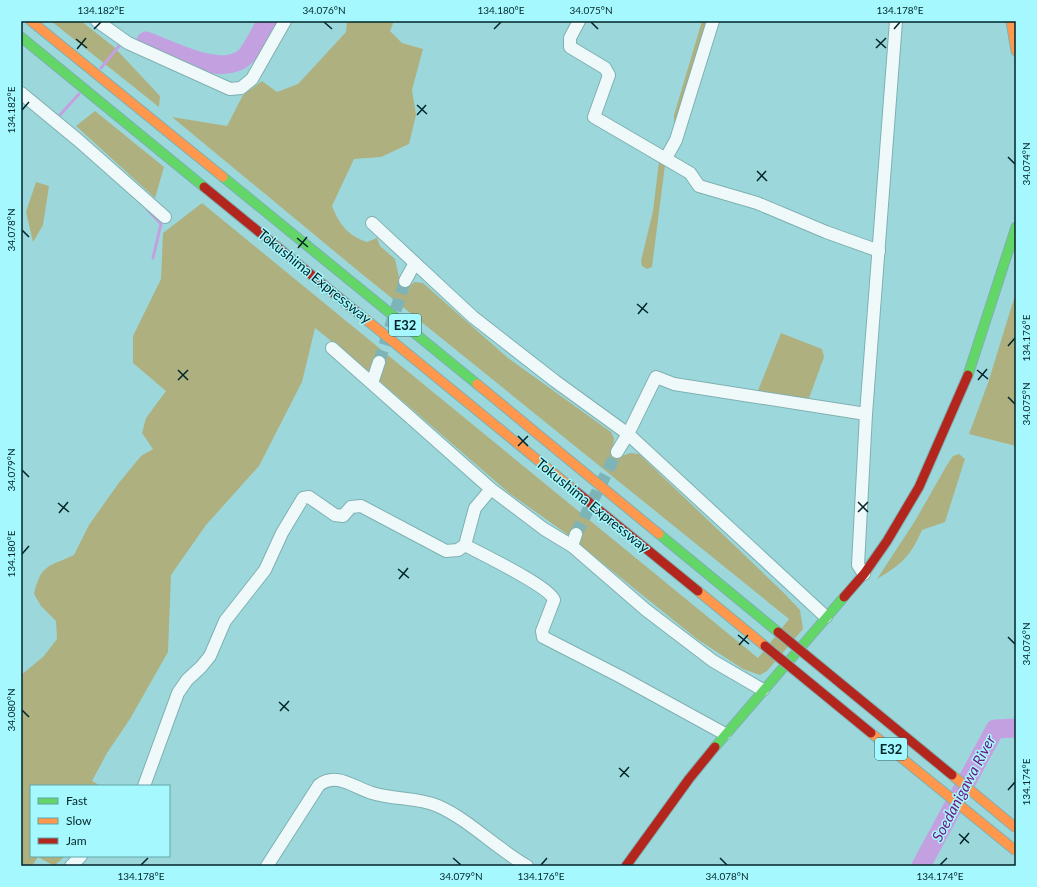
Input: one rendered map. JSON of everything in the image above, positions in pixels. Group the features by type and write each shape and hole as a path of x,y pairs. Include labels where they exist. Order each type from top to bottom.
{"main road":[{"name":"Tokushima Expressway","path":"31,21 415,333 1016,828"},
{"path":"1011,21 1016,51"},
{"name":"Tokushima Expressway","path":"21,37 1016,851"},
{"path":"631,862 684,785 725,734 864,574 888,541 919,487 946,430 967,379 1016,227"}],"street":[{"path":"97,21 128,43 230,89 241,88 252,79 284,21"},
{"path":"579,21 570,38 570,47 605,68 609,75 594,117 690,173 699,186 757,203 826,232 879,251"},
{"path":"666,158 676,140 713,21"},
{"path":"864,574 858,564 866,414 896,21"},
{"path":"21,93 78,140 165,217"},
{"path":"372,223 473,317 555,381 628,434 826,617"},
{"path":"405,281 415,263"},
{"path":"332,348 491,489 544,528 572,546 646,610 713,661 763,690"},
{"path":"372,383 379,362"},
{"path":"617,452 628,434 656,377 674,384 866,414"},
{"path":"144,785 178,694 186,680 201,667 210,656 225,622 265,570 282,533 303,498 309,497 335,516 344,516 351,507 361,506 446,551 458,550 465,545 475,508 491,489"},
{"path":"572,546 576,534"},
{"path":"465,545 525,577 552,595 554,600 542,631 543,637 622,677 725,734"},
{"path":"267,866 319,785 327,779 339,779 359,789 376,794 440,806 527,866"},
{"path":"71,866 80,857"}],"green space":[{"path":"51,21 81,21 114,47 160,96 159,107"},
{"path":"347,21 394,21 390,31 402,43 423,49 412,90 416,115 409,144 381,157 354,159 332,206 341,224 349,233 367,242 377,238 380,246 395,259 399,277 409,286 415,282 423,283 508,358 611,432 614,438 613,452 619,457 630,453 639,454 800,610 803,629 767,671 760,675 743,669 697,639 564,532 509,493 360,364 315,328 302,382 259,466 206,525 171,575 168,652 130,719 107,753 92,781 99,785 30,785 30,857 38,857 32,866 21,866 21,675 43,657 57,639 56,621 41,606 34,594 43,571 52,564 74,555 89,525 118,484 141,456 153,449 142,433 146,418 166,391 133,363 133,336 161,279 163,233 202,203 758,658 789,619 357,270 172,117 227,126 243,95 262,81 277,92 298,84 346,32"},
{"path":"702,21 709,21 677,122 674,124 674,115"},
{"path":"95,111 164,167 155,198 76,126"},
{"path":"659,161 665,165 652,267 647,269 642,266 641,261 653,211"},
{"path":"36,182 49,186 43,225 33,242 26,212"},
{"path":"1016,292 1016,446 969,434 988,383"},
{"path":"781,333 822,349 824,357 808,401 757,393"},
{"path":"959,454 965,459 945,522 922,530 913,547 904,559 893,569 877,579 915,521 947,465 953,456"},
{"path":"38,857 64,857 54,866"}],"waterway":[{"path":"146,41 183,56 211,64 224,65 236,62 246,56 267,21"},
{"path":"101,68 119,46"},
{"path":"59,116 79,94"},
{"path":"147,209 161,224 153,258"},
{"name":"Soedanigawa River","path":"921,866 995,729 1016,728"}],"tunnel":[{"path":"379,362 405,281"},
{"path":"576,534 617,452"}],"traffic: fast":[{"path":"21,37 204,187"},
{"path":"223,177 477,384"},
{"path":"968,375 1016,227"},
{"path":"659,534 778,632"},
{"path":"715,747 844,597"}],"traffic: slow":[{"path":"31,21 223,177"},
{"path":"1011,21 1016,51"},
{"path":"358,313 573,489"},
{"path":"477,384 659,534"},
{"path":"698,591 765,646"},
{"path":"871,733 1016,851"},
{"path":"952,775 1016,828"}],"traffic: jam":[{"path":"204,187 358,313"},
{"path":"844,597 864,574 887,541 919,487 968,375"},
{"path":"573,489 698,591"},
{"path":"778,632 952,775"},
{"path":"765,646 871,733"},
{"path":"626,866 689,779 715,747"}]}
